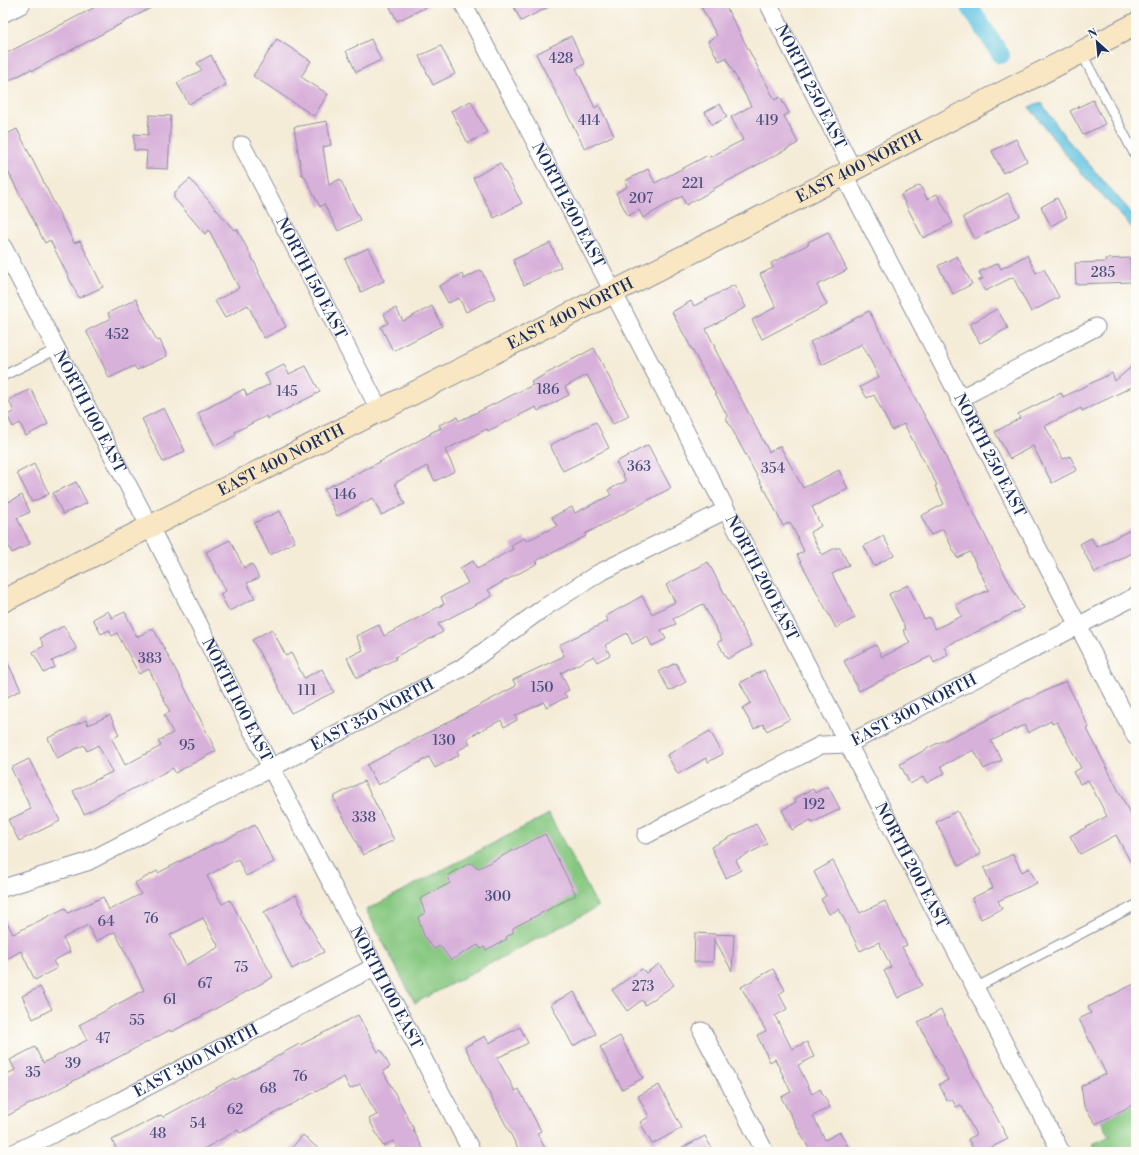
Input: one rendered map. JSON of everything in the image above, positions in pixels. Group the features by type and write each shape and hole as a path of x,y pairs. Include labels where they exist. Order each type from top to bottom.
{"main road":[{"name":"EAST 400 NORTH","path":"3,601 614,292 1136,24"}],"street":[{"path":"3,11 18,3"},
{"name":"NORTH 200 EAST","path":"463,3 1061,1152"},
{"name":"NORTH 250 EAST","path":"768,3 848,172 959,399 1136,736"},
{"name":"NORTH 150 EAST","path":"242,145 380,411"},
{"name":"NORTH 100 EAST","path":"3,247 150,527 374,966 472,1152"},
{"path":"959,399 1096,327"},
{"name":"EAST 350 NORTH","path":"3,888 87,862 272,768 460,669 542,609 599,573 726,510"},
{"name":"EAST 300 NORTH","path":"646,835 822,745 848,744 1136,596"},
{"name":"EAST 300 NORTH","path":"16,1152 120,1101 374,966"},
{"path":"702,1031 765,1152"}],"lane":[{"path":"1082,52 1136,157"},
{"path":"3,376 57,349"},
{"path":"975,988 1136,905"}],"green space":[{"path":"549,814 598,907 415,1003 366,910"},
{"path":"1136,1103 1136,1152 1096,1152 1093,1144 1110,1136 1101,1121"}],"water":[{"path":"1042,103 1065,137 1136,218 1136,232 1075,166 1029,107"}],"building":[{"path":"103,3 160,3 32,71 31,69 3,84 3,55"},
{"path":"388,3 435,3 397,21"},
{"path":"512,3 556,3 521,21"},
{"path":"699,3 724,3 775,100 780,97 789,113 784,116 798,143 686,205 682,196 643,218 639,210 628,216 616,193 627,187 625,181 648,169 655,183 708,155 710,157 743,140 731,117 751,106 726,58 719,61 708,41 717,36"},
{"path":"571,36 585,64 576,68 595,108 599,105 614,135 585,149 536,54"},
{"path":"277,39 311,61 301,77 328,94 314,116 253,76"},
{"path":"371,39 381,60 356,72 346,51"},
{"path":"441,46 455,74 433,85 419,56"},
{"path":"211,55 226,85 189,104 177,83 202,70 197,63"},
{"path":"1093,100 1105,124 1083,135 1070,111"},
{"path":"471,101 487,133 468,143 451,111"},
{"path":"720,104 727,117 712,125 705,112"},
{"path":"149,115 171,116 168,169 146,168 147,151 134,150 134,134 148,135"},
{"path":"327,121 331,145 323,147 329,185 340,179 360,220 338,231 324,204 320,207 304,175 302,175 294,127"},
{"path":"17,129 74,243 80,241 103,287 79,298 50,240 45,243 3,162 3,136"},
{"path":"1016,139 1027,161 1003,173 992,151"},
{"path":"500,163 522,203 494,218 473,178"},
{"path":"190,179 234,230 237,229 286,327 264,338 248,305 225,318 215,301 239,288 209,230 205,234 174,198 174,193"},
{"path":"920,185 927,199 937,194 953,223 923,238 901,195"},
{"path":"1008,193 1020,216 975,239 963,217"},
{"path":"1057,198 1067,217 1051,226 1041,207"},
{"path":"828,232 847,270 817,285 827,305 762,339 752,320 776,307 760,274 773,268 771,263 809,244 808,242"},
{"path":"550,243 561,267 524,285 513,260"},
{"path":"368,248 384,281 361,292 345,259"},
{"path":"1027,255 1036,273 1044,269 1059,297 1031,312 1013,277 985,291 979,280 983,279 979,272 998,263 1001,269"},
{"path":"957,256 972,284 953,294 938,266"},
{"path":"1130,258 1131,282 1076,284 1075,263 1106,262 1105,259"},
{"path":"481,270 495,298 466,312 459,298 448,303 439,286 462,274 464,279"},
{"path":"734,285 746,307 706,329 769,452 780,446 803,488 839,470 848,489 812,507 821,526 810,532 822,555 835,548 840,548 849,565 832,574 855,618 836,628 797,555 804,551 790,522 783,526 766,491 726,418 728,417 672,312 691,301 694,306"},
{"path":"136,299 157,341 160,340 167,356 137,370 134,366 109,378 86,331 110,319 108,313"},
{"path":"432,306 442,326 393,351 381,327 388,323 384,314 396,308 403,321"},
{"path":"997,309 1008,328 980,343 970,324"},
{"path":"869,311 947,458 1023,608 944,647 948,655 934,663 931,656 859,691 844,661 876,645 882,657 910,643 903,630 906,629 889,594 908,585 924,619 929,617 935,629 962,616 956,605 989,590 970,552 957,558 943,529 931,535 921,516 944,504 935,486 937,485 904,424 892,430 874,395 867,398 860,387 879,377 862,344 822,365 810,342"},
{"path":"594,348 629,416 613,424 587,375 565,387 569,395 538,411 536,407 445,450 455,471 435,481 427,466 395,483 405,504 381,515 373,498 337,516 324,489 374,465 431,434 430,433 441,428 439,425 457,417 459,421 533,385 531,382"},
{"path":"1136,363 1136,385 1082,411 1081,408 1045,426 1063,459 1070,456 1077,470 1052,483 1033,446 1010,459 995,432 1020,418 1018,414 1061,393 1063,397 1112,373 1115,381"},
{"path":"284,365 289,374 306,366 320,392 267,419 266,416 235,432 236,435 215,446 198,413 244,389 247,396 270,384 265,374"},
{"path":"31,389 48,424 26,436 20,423 13,427 7,415 14,412 9,400"},
{"path":"164,408 185,451 163,462 142,419"},
{"path":"596,422 609,448 563,471 550,445"},
{"path":"648,445 671,488 585,534 586,536 536,561 538,563 488,590 492,596 438,624 443,632 395,657 396,659 357,678 347,658 363,650 356,636 379,625 384,636 444,604 441,597 468,583 460,568 473,561 477,569 513,549 511,545 524,538 526,541 557,526 552,517 572,507 575,513 611,495 608,490 626,481 616,462"},
{"path":"34,464 49,494 32,502 17,473"},
{"path":"76,482 87,503 63,514 53,493"},
{"path":"3,489 9,502 22,495 30,512 17,518 30,544 12,553 3,534"},
{"path":"280,511 295,542 270,555 254,523"},
{"path":"1136,527 1136,551 1095,573 1080,544 1091,538 1097,547"},
{"path":"883,536 894,555 874,566 864,546"},
{"path":"230,540 244,568 252,564 259,578 247,583 255,598 229,611 220,594 226,591 206,552"},
{"path":"708,562 752,646 727,659 718,642 722,640 703,604 673,619 676,624 661,630 666,639 652,646 647,636 632,644 627,633 605,645 610,655 597,662 594,656 561,673 569,690 564,693 567,697 546,707 544,702 515,716 517,720 504,727 501,720 467,738 470,744 457,751 459,755 435,768 429,757 378,785 367,765 516,686 513,680 564,656 559,645 608,621 606,616 642,596 652,614 675,602 666,585"},
{"path":"108,611 112,618 125,612 137,637 153,628 179,676 216,751 175,773 173,768 84,814 73,791 112,772 98,745 87,751 84,745 57,758 48,738 86,720 88,725 110,715 119,735 112,739 125,765 161,746 158,741 173,733 164,715 170,712 149,669 139,674 117,633 112,636 109,630 101,634 93,619"},
{"path":"64,626 77,649 52,661 55,667 44,673 33,652 44,646 40,638"},
{"path":"272,629 286,656 291,653 304,678 322,669 334,692 291,713 274,678 252,640"},
{"path":"3,653 21,690 3,699"},
{"path":"676,663 686,682 669,691 659,671"},
{"path":"764,670 790,719 767,731 763,724 754,729 742,708 751,703 740,683"},
{"path":"1066,681 1089,728 1087,729 1136,825 1136,872 1116,835 1080,854 1070,836 1107,816 1088,780 1080,784 1073,772 1081,768 1057,722 1052,724 1051,721 1028,733 1024,725 991,741 1002,760 984,769 974,750 941,766 945,773 927,783 923,777 910,784 900,764 930,747 989,719 1028,698 1029,699"},
{"path":"710,731 723,754 708,762 706,758 678,774 667,755"},
{"path":"29,759 60,821 19,841 8,820 31,809 11,768"},
{"path":"364,781 394,840 363,855 333,797"},
{"path":"828,786 840,809 812,823 811,820 792,830 782,810 796,802 795,798 813,789 815,793"},
{"path":"957,811 981,854 959,866 936,822"},
{"path":"756,824 767,844 736,860 741,870 726,878 711,847"},
{"path":"255,825 274,862 246,876 238,859 207,876 222,904 230,900 273,977 204,1015 171,1032 170,1030 3,1118 3,1076 15,1070 10,1060 35,1047 43,1063 87,1040 79,1025 144,990 115,932 96,941 88,925 63,938 70,952 53,961 57,968 35,980 21,951 3,961 3,915 13,934 65,908 68,913 103,897 109,910 141,894 135,883 157,871 158,873 216,843 217,844","holes":["203,918 219,947 186,965 170,935"]},
{"path":"545,834 576,895 513,928 513,933 506,937 507,939 486,950 484,947 481,949 478,945 451,960 440,946 434,949 424,936 418,917 425,913 420,899 450,883 448,875 470,863 479,868"},
{"path":"1013,854 1022,872 1029,868 1037,883 998,901 1002,909 981,919 972,898 993,888 984,868"},
{"path":"833,861 860,913 885,901 907,945 902,947 922,985 898,998 884,971 891,967 879,942 860,951 839,909 829,914 821,899 826,896 814,872"},
{"path":"296,895 304,911 302,912 324,952 292,969 264,912"},
{"path":"695,933 734,935 732,971 714,938 713,962 694,962"},
{"path":"659,964 674,985 645,1005 642,1000 627,1011 612,990 642,969 646,973"},
{"path":"773,969 785,990 779,994 787,1009 775,1016 792,1049 807,1042 814,1057 798,1065 812,1094 820,1089 830,1107 813,1116 825,1140 840,1132 851,1152 803,1152 809,1149 781,1097 791,1092 775,1059 770,1062 757,1035 766,1031 741,987"},
{"path":"1136,983 1136,1103 1096,1124 1084,1106 1081,1086 1106,1074 1079,1019 1091,1013 1088,1007"},
{"path":"40,987 52,1009 33,1019 22,996"},
{"path":"574,992 596,1034 573,1046 551,1004"},
{"path":"941,1010 1008,1139 982,1152 975,1152 968,1139 976,1135 961,1105 956,1107 952,1099 947,1101 939,1084 948,1080 918,1022"},
{"path":"358,1015 378,1052 381,1050 390,1067 383,1071 425,1152 399,1152 393,1141 383,1146 369,1119 377,1115 360,1084 350,1089 344,1077 240,1133 238,1130 198,1152 118,1152 112,1140 161,1115 163,1117 234,1078 235,1080 299,1044 300,1045"},
{"path":"520,1027 528,1043 497,1058 515,1091 519,1089 541,1131 537,1133 547,1152 520,1152 465,1047 485,1036 489,1043"},
{"path":"620,1036 643,1078 622,1089 600,1047"},
{"path":"659,1085 682,1128 652,1144 640,1122 649,1117 638,1096"},
{"path":"303,1135 322,1152 288,1152"},
{"path":"705,1136 714,1152 674,1152"}],"waterway":[{"path":"967,3 1001,55"}]}
